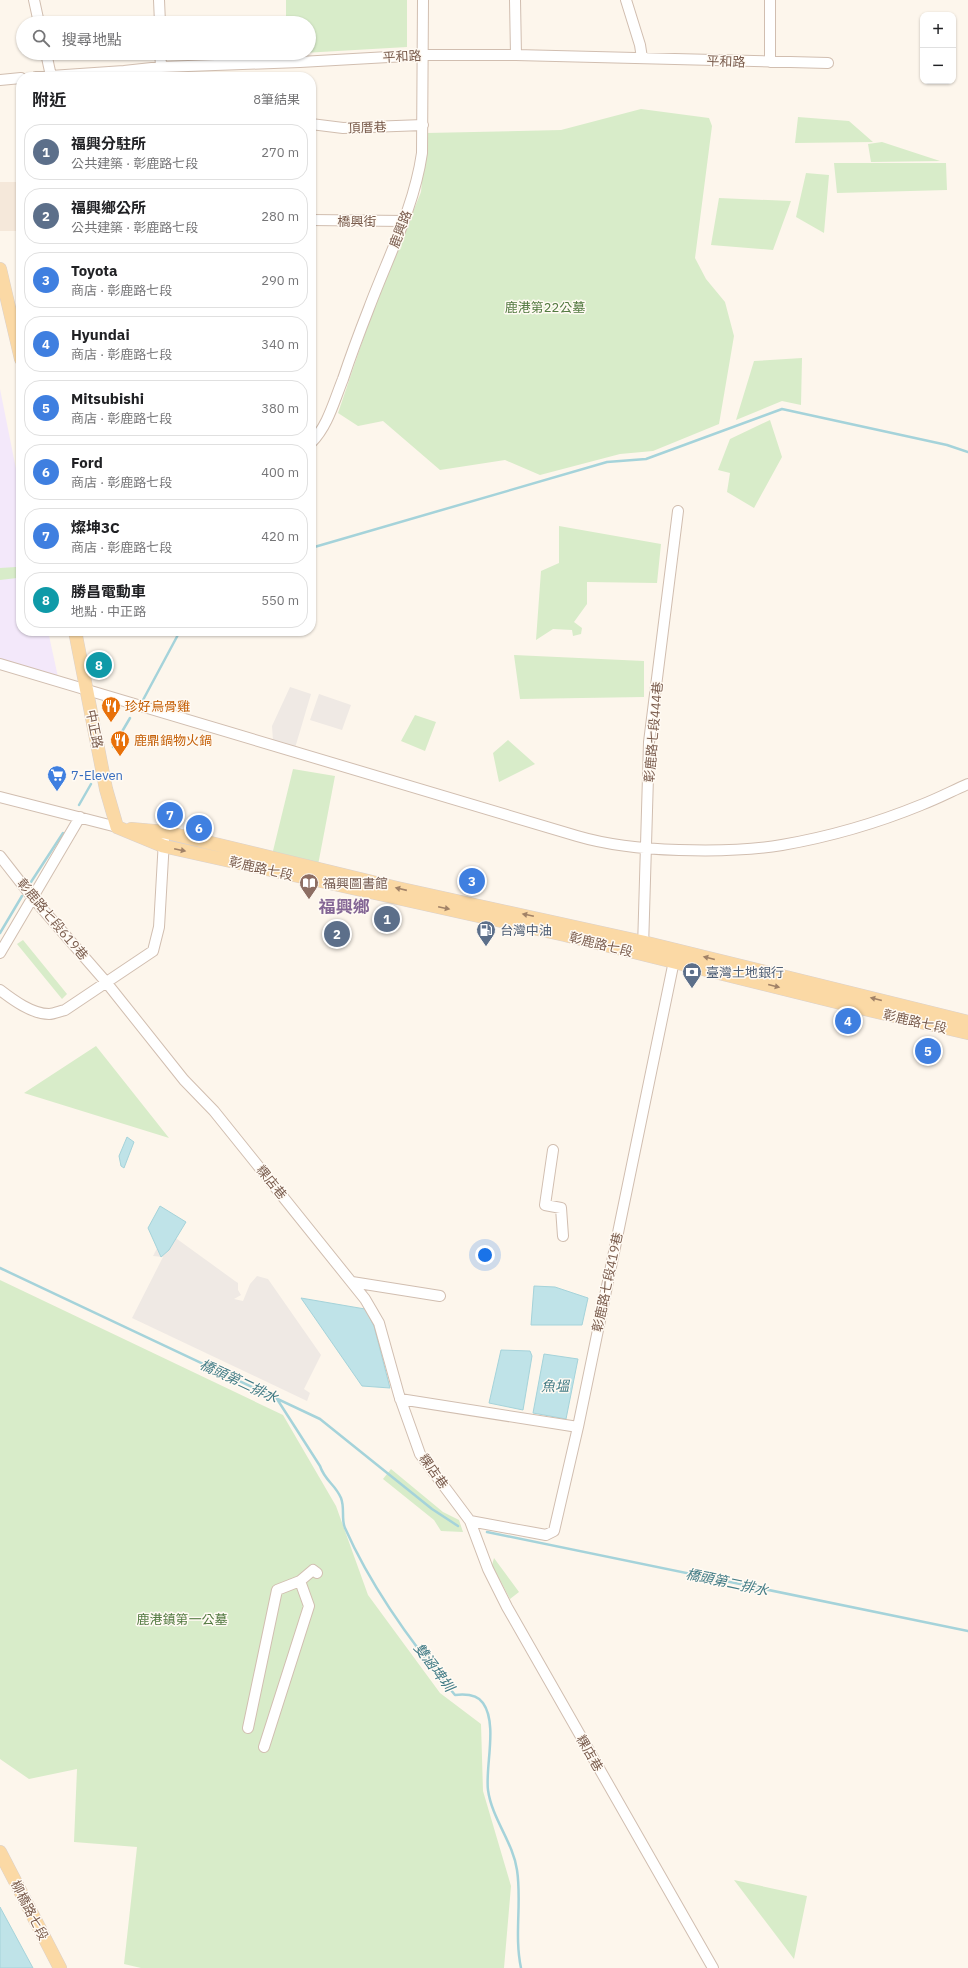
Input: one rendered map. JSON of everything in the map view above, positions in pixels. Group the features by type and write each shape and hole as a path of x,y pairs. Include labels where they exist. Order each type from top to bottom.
{"main road":[{"path":"0,269 16,338"},
{"name":"中正路","path":"76,636 106,788 117,827"},
{"name":"彰鹿路七段","path":"117,827 165,832 675,956 968,1022"},
{"name":"彰鹿路七段","path":"117,827 163,846 500,920 643,948"},
{"name":"彰鹿路七段","path":"675,956 869,1010 968,1033"},
{"name":"柳橋路七段","path":"0,1852 60,1968"}],"street":[{"path":"34,0 37,16"},
{"path":"159,0 160,16"},
{"name":"鹿興路","path":"316,438 320,434 330,413 373,296 404,221 418,177 422,153 423,125 423,0"},
{"path":"515,0 516,55"},
{"path":"626,0 640,45 642,58"},
{"path":"770,0 770,62"},
{"name":"平和路","path":"161,72 424,55 516,55 828,63"},
{"path":"48,60 50,72"},
{"path":"160,60 161,72"},
{"path":"0,80 16,78"},
{"name":"頂厝巷","path":"316,125 343,128 423,125"},
{"name":"橋興街","path":"316,220 404,221"},
{"name":"彰鹿路七段444巷","path":"643,948 649,742 678,510"},
{"path":"0,664 577,836 604,843 647,849 714,851 781,845 819,837 870,823 921,805 968,784"},
{"name":"彰鹿路七段","path":"0,797 117,827"},
{"path":"0,954 80,817"},
{"path":"0,990 17,1002 36,1011 49,1014 65,1010 153,951 157,939 165,832"},
{"name":"彰鹿路七段619巷","path":"0,856 32,897 106,982"},
{"name":"彰鹿路七段419巷","path":"470,1521 546,1535 554,1531 578,1427 675,956"},
{"name":"粿店巷","path":"106,982 184,1080 214,1111 352,1282 379,1323 400,1399 420,1454 470,1521 488,1568 507,1607 713,1968"},
{"path":"553,1150 545,1205 561,1208 563,1236"},
{"path":"352,1282 440,1296"},
{"path":"400,1399 578,1427"},
{"path":"248,1728 278,1590 300,1581 313,1570"},
{"path":"264,1747 309,1606 300,1581"}],"shaded area":[{"path":"0,182 16,182 16,231 0,231"},
{"path":"0,389 16,469 16,636 49,636 58,677 0,659"},
{"path":"290,687 311,694 295,748 273,741 272,726"},
{"path":"319,694 351,705 342,730 310,720"},
{"path":"166,1231 238,1283 238,1290 241,1295 234,1299 243,1301 250,1284 257,1276 268,1279 321,1355 304,1389 310,1393 307,1401 132,1318 163,1257 153,1256"}],"green space":[{"path":"286,0 407,0 407,47 316,53 316,16 286,16"},
{"name":"鹿港第22公墓","path":"641,109 709,118 712,126 695,258 706,279 725,302 734,336 719,424 653,451 620,454 540,475 505,460 440,470 383,421 358,426 338,413 372,313 421,192 426,133 561,130"},
{"path":"798,117 849,121 873,142 795,143"},
{"path":"882,142 940,161 871,162 868,144"},
{"path":"834,163 946,163 947,190 837,193"},
{"path":"806,173 829,175 824,233 796,217"},
{"path":"719,198 791,201 773,250 711,245"},
{"path":"802,358 801,405 782,401 736,420 754,361"},
{"path":"770,420 782,457 754,508 727,492 730,473 718,470 730,439"},
{"path":"559,526 661,544 657,583 587,582 587,604 574,622 582,628 581,634 573,636 572,630 553,629 536,640 541,571 559,563"},
{"path":"16,567 16,578 0,580 0,568"},
{"path":"514,655 644,661 644,697 520,699"},
{"path":"415,715 436,722 425,751 401,741"},
{"path":"508,740 535,764 499,782 493,753"},
{"path":"293,769 335,776 318,865 272,855"},
{"path":"23,940 67,994 62,999 17,944"},
{"path":"96,1046 169,1138 24,1093"},
{"name":"鹿港鎮第一公墓","path":"0,1280 283,1415 336,1506 368,1595 440,1693 481,1724 483,1791 511,1886 504,1968 141,1968 124,1964 137,1847 74,1842 77,1769 29,1779 0,1759"},
{"path":"391,1469 443,1512 459,1520 463,1532 441,1531 434,1520 383,1479"},
{"path":"494,1558 519,1592 510,1599 492,1565"},
{"path":"734,1880 807,1896 794,1959"}],"water":[{"path":"127,1137 134,1142 124,1168 121,1166 119,1156"},
{"path":"160,1206 186,1222 169,1250 161,1257 148,1228"},
{"path":"534,1286 555,1287 588,1298 582,1325 531,1325"},
{"path":"301,1298 365,1309 374,1326 390,1388 362,1386"},
{"name":"魚塭","path":"501,1350 530,1351 532,1356 523,1410 489,1403"},
{"name":"魚塭","path":"544,1354 578,1359 566,1419 533,1413"},
{"path":"0,1907 33,1968 0,1968"}],"waterway":[{"path":"316,547 607,462 646,459 782,409 947,445 968,452"},
{"path":"143,700 177,636"},
{"path":"113,747 130,718"},
{"path":"79,805 91,784"},
{"path":"31,882 63,833"},
{"path":"0,933 22,896"},
{"name":"橋頭第二排水","path":"0,1268 320,1419 432,1509 458,1526"},
{"name":"雙涵埤圳","path":"277,1399 322,1471 339,1493 343,1506 343,1521 345,1528 356,1551 380,1594 408,1636 455,1695 474,1696 483,1703 487,1712 490,1722 488,1790 490,1801 515,1860 517,1870 519,1894 518,1943 521,1968"},
{"name":"橋頭第二排水","path":"487,1532 968,1631"}],"place":[{"name":"勝昌電動車","path":"99,665"},
{"name":"珍好烏骨雞","path":"111,723"},
{"name":"鹿鼎鍋物火鍋","path":"120,757"},
{"name":"7-Eleven","path":"57,792"},
{"name":"燦坤3C","path":"170,815"},
{"name":"Ford","path":"199,828"},
{"name":"Toyota","path":"472,881"},
{"name":"福興圖書館","path":"309,900"},
{"name":"福興分駐所","path":"387,919"},
{"name":"福興鄉公所","path":"337,934"},
{"name":"台灣中油","path":"486,947"},
{"name":"臺灣土地銀行","path":"692,989"},
{"name":"Hyundai","path":"848,1021"},
{"name":"Mitsubishi","path":"928,1051"}],"district":[{"name":"福興鄉","path":"344,907"}]}
